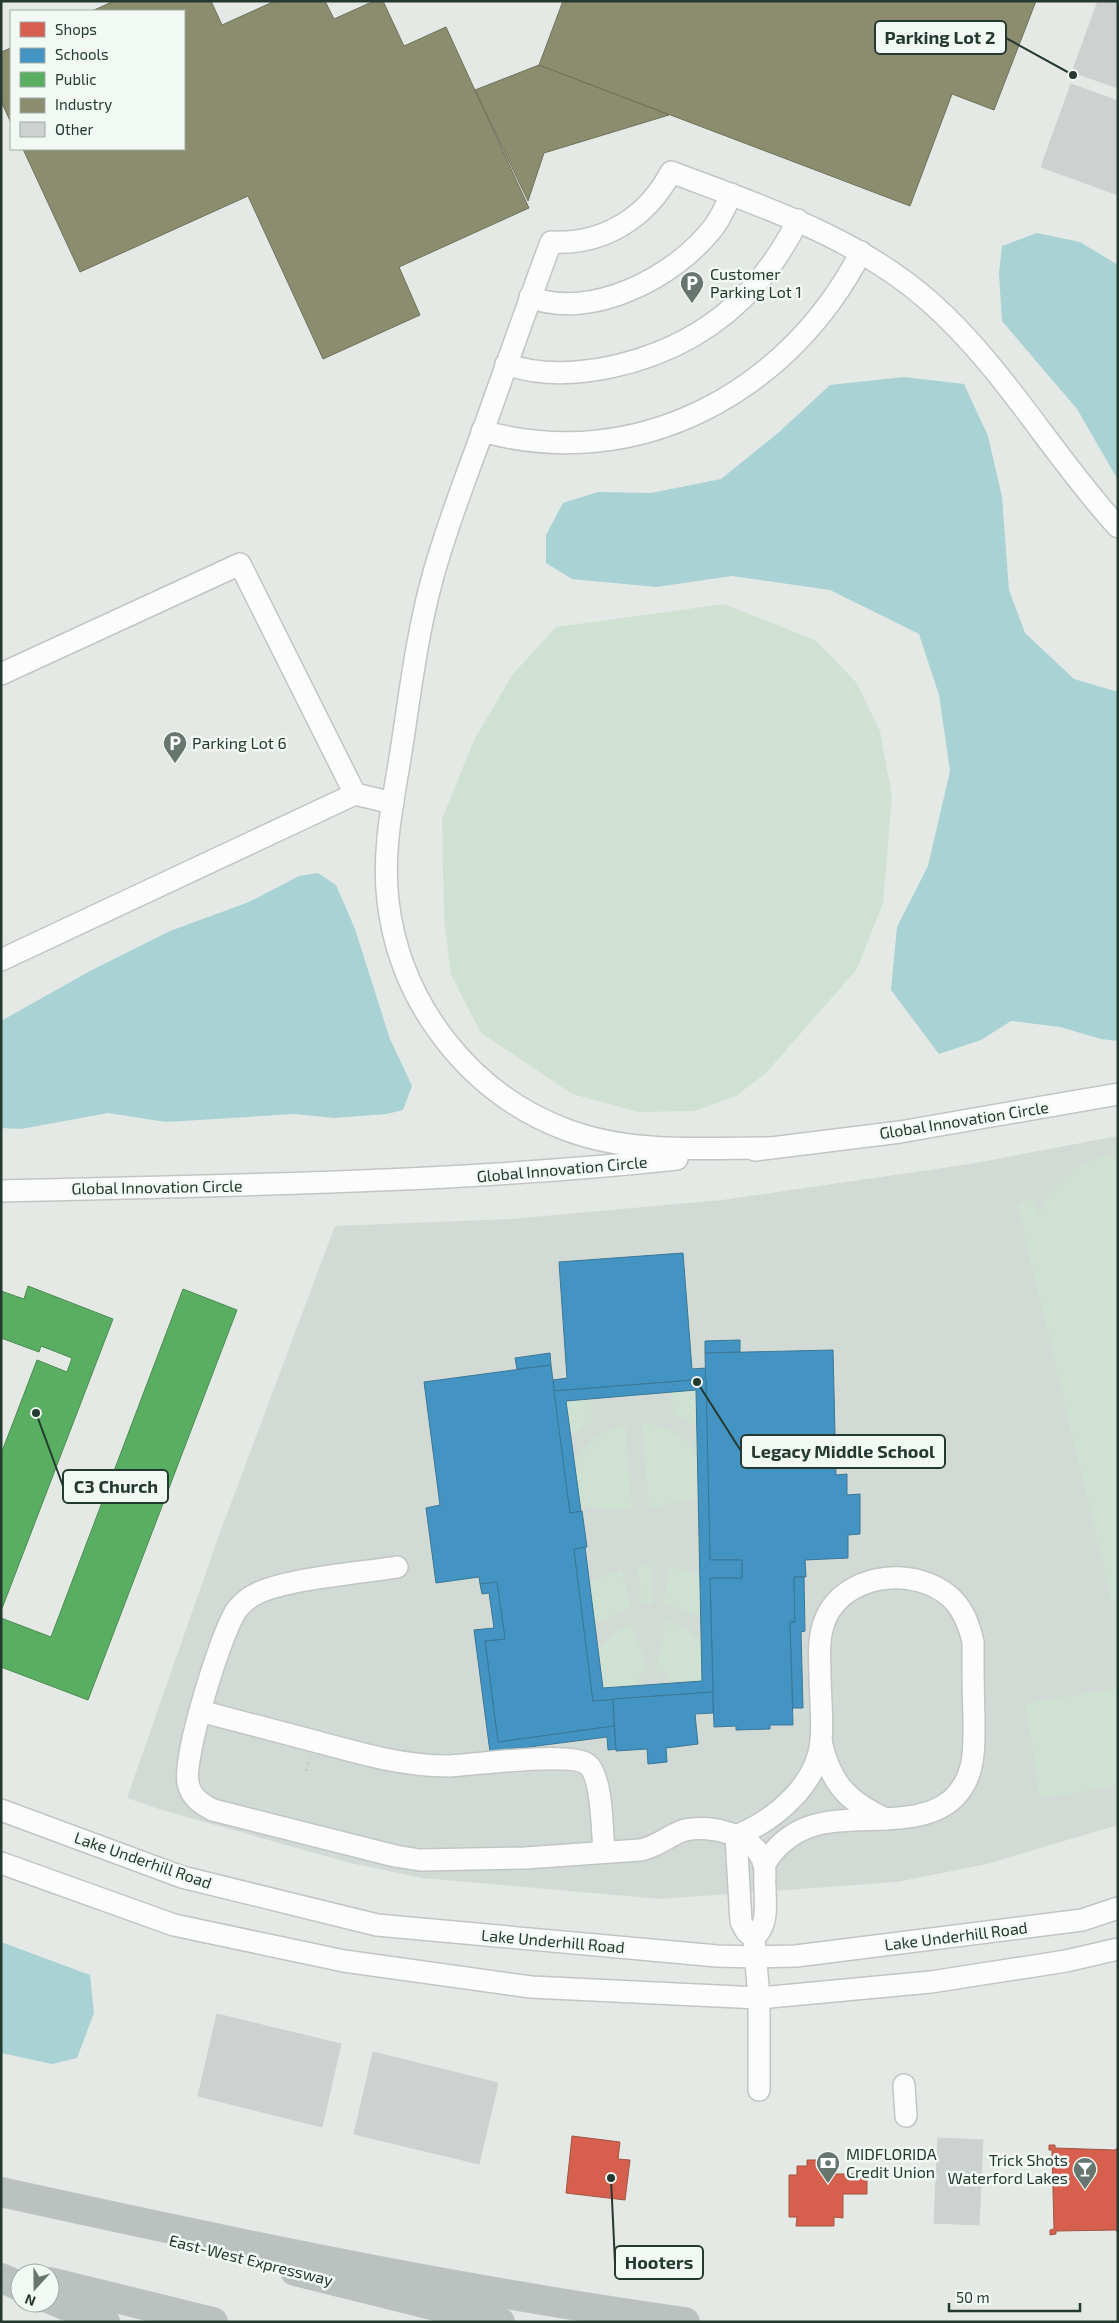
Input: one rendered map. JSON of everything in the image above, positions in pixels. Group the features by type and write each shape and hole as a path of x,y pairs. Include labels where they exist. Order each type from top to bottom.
{"highway":[{"path":"1,2192 202,2236 520,2296 685,2322"},
{"name":"East-West Expressway","path":"1,2199 500,2322"},
{"path":"60,2284 212,2322"},
{"path":"60,2302 105,2322"}],"street":[{"path":"769,1148 646,1147 607,1141 568,1130 542,1119 519,1106 480,1078 453,1050 430,1019 412,988 400,957 390,919 386,882 388,840 412,680 433,577 456,503 551,242 589,239 622,227 650,202 671,172 798,220 861,252 916,289 954,324 987,362 1118,527"},
{"path":"530,297 553,303 591,301 618,294 644,283 676,264 696,248 722,215 731,194"},
{"path":"506,364 540,372 585,371 637,361 686,341 719,320 751,291 778,258 798,220"},
{"path":"482,431 533,441 604,440 658,429 701,413 748,384 796,344 837,294 861,252"},
{"path":"1,674 240,564 355,794"},
{"path":"1,960 355,794 393,803"},
{"name":"Global Innovation Circle","path":"1,1191 315,1184 507,1175 769,1148 956,1123 1118,1094"},
{"path":"397,1567 275,1586 249,1598 238,1609 232,1618 200,1711 188,1767 189,1784 198,1800 213,1810 394,1856 420,1860 526,1858 648,1848 692,1829 709,1828 736,1836 754,1849 764,1865 765,1919 755,1947"},
{"path":"764,1865 783,1842 796,1832 809,1827 827,1823 886,1819 916,1816 938,1809 956,1795 970,1773 973,1761 974,1736 973,1642 971,1630 962,1612 949,1597 925,1582 889,1578 854,1588 834,1604 825,1620 820,1639 821,1741 827,1765 840,1787 857,1804 886,1819"},
{"path":"200,1711 363,1754 411,1764 456,1765 565,1758 581,1761 590,1767 597,1782 604,1852"},
{"path":"736,1836 757,1825 792,1799 810,1775 821,1741"},
{"name":"Lake Underhill Road","path":"1,1810 182,1877 377,1925 717,1956 755,1947 796,1956 1082,1920 1118,1908"},
{"path":"736,1836 741,1922 755,1947 759,1998 759,2090"},
{"path":"1,1864 174,1925 344,1961 531,1986 759,1998 931,1982 1066,1961 1118,1949"},
{"path":"904,2085 906,2116"}],"path":[{"path":"306,1771 310,1755"}],"shaded area":[{"path":"1118,1136 1118,1825 987,1864 897,1882 660,1899 422,1878 350,1863 162,1810 127,1798 218,1538 335,1226 511,1219 722,1200 970,1164"}],"green space":[{"path":"724,604 815,640 856,682 880,731 892,797 883,903 857,969 766,1073 736,1096 694,1111 638,1112 572,1094 481,1033 451,975 444,919 442,819 474,740 513,674 556,627"},
{"path":"1118,1153 1118,1602 1112,1603 1017,1204 1033,1199 1038,1216 1051,1193 1069,1174 1092,1161"},
{"path":"696,1390 697,1424 692,1424 674,1413 672,1392"},
{"path":"591,1399 593,1419 576,1433 570,1432 566,1401"},
{"path":"642,1423 667,1429 676,1433 690,1444 695,1451 697,1459 699,1498 649,1508"},
{"path":"625,1424 632,1509 605,1510 580,1506 575,1468 581,1452 594,1439"},
{"path":"652,1565 653,1604 642,1604 637,1566"},
{"path":"669,1566 699,1574 701,1611 697,1616 683,1609 664,1604"},
{"path":"621,1569 631,1607 614,1614 600,1624 594,1618 589,1583"},
{"path":"666,1621 685,1628 702,1642 702,1681 670,1684 666,1673 656,1669"},
{"path":"631,1624 648,1669 640,1675 637,1686 603,1688 598,1650 615,1632"},
{"path":"1118,1688 1118,1786 1040,1798 1025,1703"}],"water":[{"path":"1037,233 1080,242 1118,265 1118,480 1077,409 1002,321 999,273 1002,246"},
{"path":"904,377 964,384 988,436 1002,497 1009,590 1025,633 1074,679 1118,692 1118,1041 1101,1039 1060,1027 1011,1021 981,1040 939,1054 891,990 897,927 928,866 950,771 939,695 919,634 830,590 732,576 656,587 572,579 546,563 546,535 563,503 598,492 651,493 721,479 778,433 830,385"},
{"path":"318,873 336,885 355,929 390,1039 412,1086 403,1110 387,1114 334,1118 294,1114 166,1122 108,1113 21,1129 1,1128 1,1021 90,971 170,931 249,902 299,876"},
{"path":"1,1942 90,1975 94,2013 77,2058 52,2064 1,2053"}],"building: Shops":[{"path":"572,2136 620,2142 618,2159 630,2160 625,2200 566,2193"},
{"name":"Trick Shots Waterford Lakes","path":"1049,2145 1055,2145 1055,2148 1115,2150 1118,2147 1118,2234 1116,2230 1056,2231 1056,2234 1050,2235 1050,2230 1054,2229 1052,2150 1049,2150"},
{"name":"MIDFLORIDA Credit Union","path":"807,2160 825,2160 825,2165 835,2165 835,2174 867,2174 867,2194 843,2194 843,2218 834,2217 834,2226 796,2226 797,2217 789,2217 789,2175 797,2175 797,2166 807,2166"}],"building: Schools":[{"path":"683,1253 692,1369 706,1368 706,1379 554,1391 553,1380 567,1378 559,1262"},
{"path":"740,1340 740,1352 705,1353 705,1341"},
{"path":"833,1350 836,1475 847,1474 847,1495 860,1494 860,1534 848,1535 848,1558 805,1560 806,1577 794,1577 795,1622 790,1622 793,1725 770,1725 770,1729 736,1730 736,1726 714,1727 710,1578 742,1578 742,1560 710,1560 705,1353"},
{"path":"550,1353 551,1365 517,1369 515,1358"},
{"path":"551,1365 570,1513 582,1511 587,1547 574,1549 593,1701 613,1699 614,1726 498,1742 485,1641 505,1639 497,1582 480,1584 479,1577 436,1583 426,1508 440,1505 424,1382"},
{"path":"706,1379 710,1560 742,1560 742,1578 710,1578 713,1692 593,1701 574,1549 585,1547 603,1688 702,1681 696,1390 566,1401 581,1511 570,1513 554,1391"},
{"path":"794,1577 804,1577 805,1631 801,1632 803,1708 793,1708 790,1622 795,1622"},
{"path":"497,1582 505,1639 485,1641 498,1742 614,1726 616,1749 608,1750 607,1737 490,1752 474,1630 494,1628 489,1593 482,1594 480,1584"},
{"path":"713,1692 713,1713 695,1714 698,1744 666,1748 667,1762 648,1764 647,1749 616,1751 613,1699"}],"building: Public":[{"path":"28,1286 113,1319 1,1611 1,1454 37,1360 67,1372 72,1358 41,1346 39,1352 1,1338 1,1291 24,1299"},
{"path":"183,1289 237,1310 88,1700 1,1667 1,1618 51,1637"}],"building: Industry":[{"path":"114,1 211,1 222,25 275,1 325,1 334,19 374,1 383,1 404,46 446,27 529,208 399,267 420,315 323,359 248,196 80,272 23,150 185,150 185,10 94,10"},
{"path":"563,1 1036,1 994,110 952,94 910,206 539,65"},
{"path":"10,48 10,121 1,101 1,52"},
{"path":"539,65 669,115 544,153 528,201 475,90"}],"building: Other":[{"path":"1098,1 1118,1 1118,88 1072,72"},
{"path":"1071,84 1118,101 1118,195 1041,167"},
{"path":"217,2014 341,2044 322,2127 198,2096"},
{"path":"373,2052 498,2083 479,2164 354,2134"},
{"path":"938,2138 983,2140 979,2225 934,2223"}],"place":[{"name":"Parking Lot 2","path":"1073,75"},
{"name":"Customer Parking Lot 1","path":"692,304"},
{"name":"Parking Lot 6","path":"175,764"},
{"name":"Legacy Middle School","path":"697,1382"},
{"name":"C3 Church","path":"36,1413"},
{"name":"Hooters","path":"611,2178"},
{"name":"MIDFLORIDA Credit Union","path":"828,2184"},
{"name":"Trick Shots Waterford Lakes","path":"1085,2190"}]}
